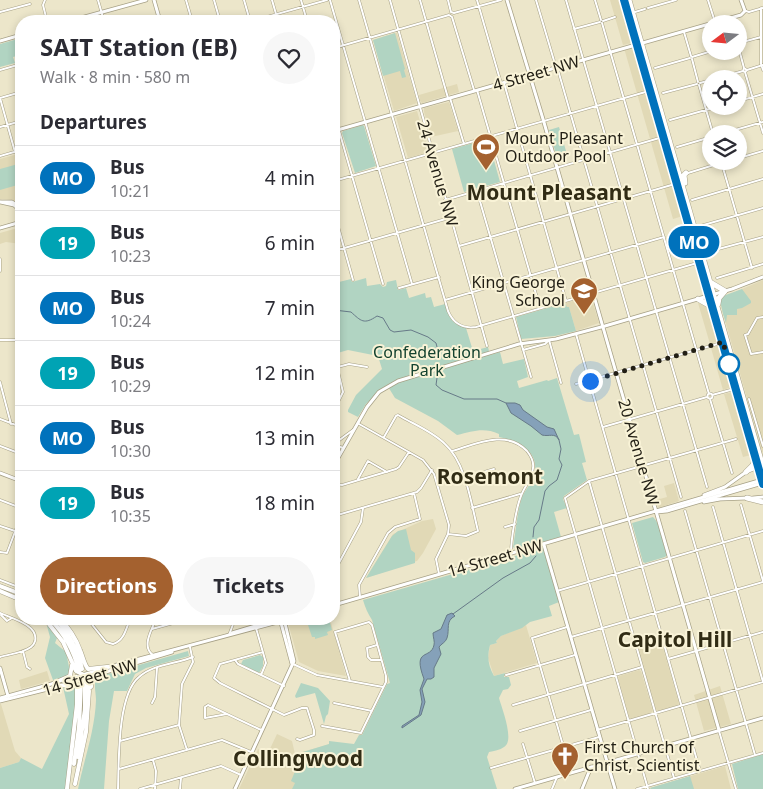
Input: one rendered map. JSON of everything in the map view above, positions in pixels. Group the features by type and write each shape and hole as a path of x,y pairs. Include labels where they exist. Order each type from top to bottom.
{"highway":[{"path":"624,0 666,137 676,183 694,228 699,262 712,295"},
{"path":"628,0 650,91 685,194 710,282 723,342 756,457 762,467"},
{"path":"685,194 684,176 686,173"},
{"path":"710,282 726,291 719,298 715,307 763,457"},
{"path":"698,299 715,307"},
{"path":"761,448 762,467 760,474 763,482"},
{"path":"746,472 754,465 756,457"},
{"path":"747,498 763,502"}],"main road":[{"path":"0,586 15,592"},
{"path":"0,591 15,597"},
{"path":"50,625 63,642 76,671 88,686 88,714"},
{"path":"55,625 67,640 82,669"},
{"path":"60,625 71,639 82,669"},
{"path":"64,625 75,639 82,669 68,789"},
{"path":"54,683 70,676 72,663"},
{"path":"82,669 90,670 116,666"},
{"path":"74,789 88,714 90,683 94,676"},
{"path":"59,686 81,685"},
{"path":"75,784 85,709 81,685"}],"street":[{"path":"98,0 102,15"},
{"path":"91,15 146,0"},
{"path":"154,0 158,15"},
{"path":"186,0 190,15"},
{"path":"214,0 218,15"},
{"path":"244,0 249,15"},
{"path":"272,0 276,14"},
{"path":"301,0 305,15"},
{"path":"272,15 327,0"},
{"path":"330,0 334,15"},
{"path":"359,0 438,277 450,315 457,323 468,328 481,325 699,262"},
{"name":"24 Avenue NW","path":"390,0 487,346"},
{"path":"420,0 464,144"},
{"path":"448,0 540,308"},
{"path":"477,0 517,129 566,301"},
{"path":"340,46 500,0"},
{"name":"20 Avenue NW","path":"507,0 544,121 736,789"},
{"path":"536,0 681,497"},
{"path":"566,0 707,487"},
{"path":"595,0 709,394"},
{"path":"632,12 676,0"},
{"path":"708,0 712,15"},
{"path":"741,0 745,12"},
{"path":"44,1 46,15"},
{"path":"0,12 30,4"},
{"path":"762,8 763,70"},
{"name":"4 Street NW","path":"742,15 745,12 762,8"},
{"path":"574,29 615,18"},
{"name":"4 Street NW","path":"340,130 702,24"},
{"path":"684,31 702,95"},
{"path":"340,35 412,284"},
{"path":"0,41 15,37"},
{"path":"748,41 761,37"},
{"path":"655,68 702,54"},
{"path":"742,60 745,70 762,65"},
{"path":"0,70 15,66"},
{"path":"747,78 763,133"},
{"path":"662,94 702,83"},
{"path":"340,179 650,91"},
{"path":"0,156 15,152 0,98 15,94"},
{"path":"747,99 763,94"},
{"path":"670,120 702,111"},
{"path":"747,126 761,122"},
{"path":"0,127 15,123"},
{"path":"340,134 383,284"},
{"path":"445,200 666,137"},
{"path":"677,147 702,138"},
{"path":"747,156 763,151"},
{"path":"686,173 702,168"},
{"path":"724,170 752,268"},
{"path":"692,200 763,180"},
{"path":"459,246 676,183"},
{"path":"477,191 531,377"},
{"path":"0,202 15,206"},
{"path":"694,228 676,235 674,234 675,232 763,208"},
{"path":"340,249 450,218"},
{"path":"0,228 15,224"},
{"path":"340,234 353,280"},
{"path":"711,251 763,236"},
{"path":"445,300 664,237"},
{"path":"0,259 0,271"},
{"path":"717,278 763,264"},
{"path":"399,288 438,277"},
{"path":"340,454 367,407 379,392 398,381 521,344 576,334 630,319 726,291 763,277"},
{"path":"763,317 757,318 748,334 745,335 751,354 763,352"},
{"path":"576,334 700,771"},
{"path":"0,340 15,340"},
{"path":"523,350 545,344 549,340"},
{"path":"549,340 561,383"},
{"path":"576,384 723,342"},
{"path":"340,366 349,364 367,367"},
{"path":"0,382 12,424"},
{"path":"340,383 343,392 340,398"},
{"path":"709,394 712,395 736,388"},
{"path":"603,427 707,397 709,394"},
{"path":"710,399 712,395"},
{"path":"707,397 710,399 732,473"},
{"path":"749,399 761,448"},
{"path":"384,438 398,415 432,434 452,451 464,478 478,531 466,536 448,534"},
{"path":"0,419 15,425"},
{"path":"357,423 423,460 432,470 449,525 448,534 436,559 439,574"},
{"path":"340,439 354,428"},
{"path":"452,451 493,439 508,440 530,454 534,468 522,494 511,554"},
{"path":"647,788 565,498 589,481 736,439"},
{"path":"0,446 15,452"},
{"path":"340,485 399,467 410,452"},
{"path":"358,480 368,461 387,472"},
{"path":"688,503 725,487 746,472 762,467"},
{"path":"464,478 494,469"},
{"path":"340,514 414,493 421,488 432,470"},
{"path":"0,473 15,479"},
{"path":"589,481 674,778"},
{"name":"14 Street NW","path":"340,603 763,482"},
{"path":"360,597 359,585 388,532 395,527 420,519 414,493"},
{"path":"472,508 522,494"},
{"path":"688,503 763,497"},
{"path":"0,500 15,506"},
{"path":"570,638 763,582 741,505"},
{"path":"597,730 763,682 713,507"},
{"path":"340,561 361,522 363,508"},
{"path":"685,511 755,755"},
{"path":"505,527 515,524"},
{"path":"0,526 15,531 6,553 0,552"},
{"path":"557,591 763,532"},
{"path":"544,544 614,789"},
{"path":"0,580 15,586"},
{"path":"0,614 7,621 12,618"},
{"path":"0,614 15,619"},
{"path":"322,726 362,733 387,679 372,625 369,622 335,632 350,681"},
{"path":"0,657 34,645 35,633 25,625"},
{"path":"92,625 104,640 113,644 123,638 128,625"},
{"path":"153,655 148,652 147,644 154,625"},
{"path":"152,629 165,625"},
{"path":"229,635 233,625"},
{"name":"14 Street NW","path":"9,697 59,686 116,666 262,625"},
{"path":"235,789 293,664 294,659 283,625"},
{"path":"256,627 266,663 261,675"},
{"path":"567,627 532,638 571,773"},
{"path":"668,659 763,632"},
{"path":"377,645 367,648 368,655 370,659 381,660"},
{"path":"187,750 179,725 182,684 193,662 190,646"},
{"name":"14 Street NW","path":"0,700 54,683 94,676 164,656 178,649"},
{"path":"22,650 27,667 30,669"},
{"path":"263,652 220,664 214,675 216,681 285,714 302,708 308,709 314,735 300,740 297,739"},
{"path":"506,675 575,655"},
{"path":"118,789 120,741 125,700 129,688 138,677 157,668 193,657"},
{"path":"235,660 238,664 284,686"},
{"path":"293,664 317,675 383,687"},
{"path":"513,705 642,667"},
{"path":"152,703 155,697 157,668"},
{"path":"0,670 9,697"},
{"path":"334,703 372,711"},
{"path":"227,714 206,718 205,707 208,705 262,730"},
{"path":"520,731 591,710"},
{"path":"515,789 763,718"},
{"path":"120,741 179,725"},
{"path":"491,768 599,737"},
{"path":"118,769 222,740 251,752"},
{"path":"523,744 535,783"},
{"path":"637,789 647,788 674,778 763,753"},
{"path":"153,760 156,771 155,789"},
{"path":"140,789 221,766 241,775"},
{"path":"582,789 591,767"},
{"path":"586,768 588,774"},
{"path":"552,789 555,777"},
{"path":"180,789 181,778"}],"shaded area":[{"path":"610,0 622,0 633,40 632,43 623,45"},
{"path":"397,33 417,103 394,111 373,40"},
{"path":"636,44 686,215 673,219 624,48"},
{"path":"457,84 459,92 422,103 420,101 419,95"},
{"path":"449,102 458,131 431,137 424,108"},
{"path":"417,111 429,152 408,158 396,117"},
{"path":"15,155 15,202 0,199 0,159"},
{"path":"15,229 15,243 6,242 0,244 0,233"},
{"path":"763,280 763,455 719,299"},
{"name":"King George School","path":"591,296 599,323 576,331 569,307 567,308 565,303"},
{"path":"698,303 709,307 718,341 710,344"},
{"path":"719,345 732,387 723,390 711,348"},
{"path":"735,393 751,455 743,457 724,394"},
{"path":"674,483 679,501 658,508 656,500 667,497 664,486"},
{"path":"433,519 436,529 417,561 366,578 393,534 422,521"},
{"path":"289,625 332,625 346,676 318,671 299,662"},
{"path":"526,625 537,663 494,676 488,658 490,645 497,643 496,641 501,636"},
{"path":"661,640 679,703 678,705 658,711 656,710 637,646"},
{"path":"47,671 50,681 21,689 19,680"},
{"path":"641,671 653,711 631,719 618,678 619,676"},
{"path":"720,686 731,724 704,731 694,695"},
{"path":"0,704 15,751 21,758 19,762 0,768"},
{"path":"277,734 292,741 295,754 330,744 335,789 239,789 258,749 268,753"},
{"path":"725,766 731,789 650,788"}],"green space":[{"path":"395,33 405,69 406,77 402,78 400,71 383,76 373,40"},
{"path":"15,40 15,56 13,57 15,63 0,67 0,44"},
{"path":"363,125 376,166 355,173 342,133 343,131"},
{"path":"559,127 566,151 556,154 549,130"},
{"path":"488,139 500,182 464,192 452,149"},
{"path":"15,165 15,186 0,190 0,169"},
{"name":"Confederation Park","path":"366,278 367,286 380,284 383,287 386,286 387,282 396,280 398,290 406,288 409,298 425,293 426,298 431,297 434,307 445,304 452,320 466,328 473,351 488,347 490,355 500,352 503,364 524,359 528,377 517,381 519,388 557,378 574,435 579,434 586,462 582,463 587,480 564,496 563,499 567,508 554,512 561,537 516,549 513,547 520,503 523,494 532,480 535,468 531,454 520,445 499,437 499,434 488,431 478,430 457,435 438,421 395,398 387,385 366,404 358,417 348,412 356,395 382,369 378,356 348,350 340,352 340,282 351,279 352,282"},
{"path":"742,289 751,303 737,309 737,315 727,315 726,323 720,300 723,296"},
{"path":"565,303 569,307 576,331 555,336 521,339 516,317"},
{"path":"653,517 660,529 667,555 645,563 643,562 632,523"},
{"path":"406,529 411,550 415,553 415,563 366,578 392,536 398,531"},
{"path":"541,547 544,548 559,602 549,606 552,616 530,622 522,628 501,636 496,641 497,643 490,645 489,649 490,668 494,676 505,673 504,677 509,677 511,685 508,689 503,690 499,698 507,724 507,744 501,749 489,752 487,757 497,789 292,789 295,783 291,781 303,752 329,744 329,741 354,744 359,735 362,735 387,684 390,683 372,620 363,600"},
{"path":"308,625 331,625 332,630 327,632 328,635 315,639 315,637 312,637"},
{"path":"47,626 57,638 55,643 66,652 70,672 65,677 53,680 45,658 50,637"},
{"path":"188,651 189,656 146,668 135,674 127,691 114,691 109,721 104,789 78,789 94,722 97,677"},
{"path":"260,655 263,657 263,666 259,673 241,664 243,660"},
{"path":"301,683 318,688 330,701 324,724 315,693 296,698 295,696"},
{"path":"72,685 76,687 75,716 67,789 0,789 0,768 19,762 21,758 42,769 69,714 63,687"},
{"path":"763,754 763,789 738,789 732,764"},
{"path":"690,776 694,789 650,788"}],"water":[{"path":"506,403 520,405 523,410 547,427 554,429 559,440 554,435 542,435 511,413"},
{"path":"452,613 455,616 450,620 448,635 439,647 441,654 434,668 434,677 427,679 422,689 425,702 421,715 402,728 402,726 419,715 422,702 420,690 424,679 420,662 421,658 432,649 434,644 433,633 441,629 447,615"}],"waterway":[{"path":"340,311 351,312 363,321 377,316 383,318 390,330 394,332 411,330 428,337 436,343 438,357"},
{"path":"437,378 436,385 442,390 464,399 497,399 506,403"},
{"path":"533,537 534,527 539,520 545,491 557,480 562,465 559,459 561,449 559,440"},
{"path":"453,614 503,578 530,563 536,556"}],"bus line":[{"name":"MO","path":"624,0 763,484"}],"place":[{"name":"Mount Pleasant Outdoor Pool","path":"486,171"},
{"name":"King George School","path":"584,315"},
{"name":"First Church of Christ, Scientist","path":"565,780"}],"district":[{"name":"Mount Pleasant","path":"549,193"},
{"name":"Rosemont","path":"490,477"},
{"name":"Capitol Hill","path":"675,640"},
{"name":"Collingwood","path":"298,759"}],"route":[{"path":"590,381 723,342 729,364"}]}
